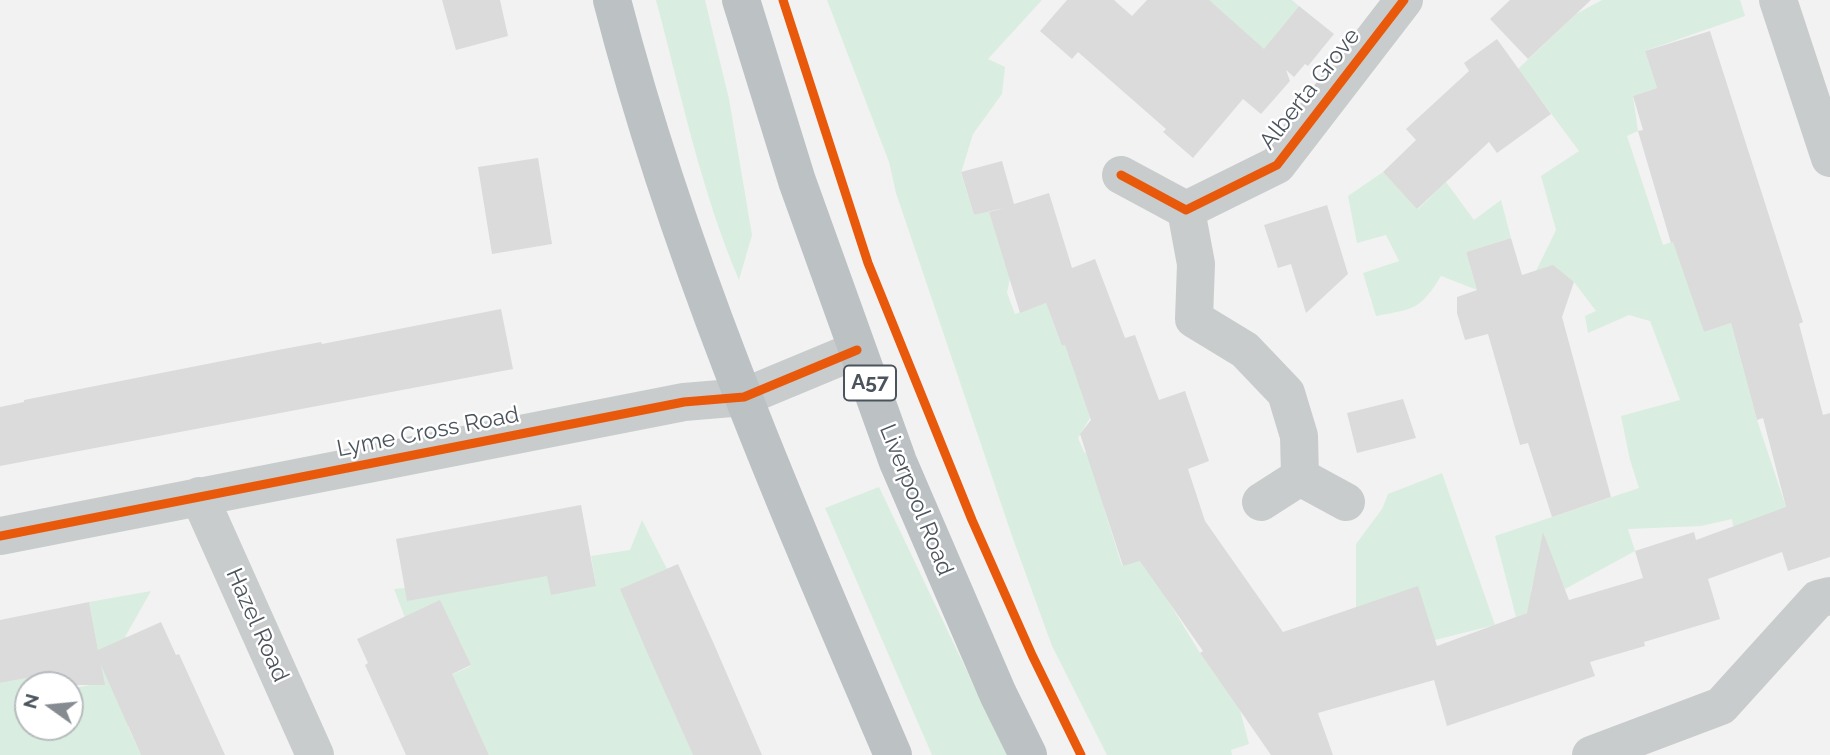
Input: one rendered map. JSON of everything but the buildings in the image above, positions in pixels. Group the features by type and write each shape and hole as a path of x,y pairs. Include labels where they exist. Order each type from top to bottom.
{"highway":[{"path":"612,0 675,216 784,501 893,755"},
{"name":"Liverpool Road","path":"741,0 797,181 898,462 998,694 1028,755"}],"street":[{"name":"Alberta Grove","path":"1186,210 1277,165 1404,0"},
{"path":"1778,0 1830,158"},
{"path":"1121,175 1186,210 1196,264 1194,318 1245,350 1286,393 1299,436 1300,477"},
{"name":"Lyme Cross Road","path":"0,536 670,405 744,397 858,350"},
{"path":"1261,502 1300,477"},
{"path":"1300,477 1346,502"},
{"name":"Hazel Road","path":"199,496 315,755"},
{"path":"1591,755 1721,705 1818,599 1830,596"}],"green space":[{"path":"656,0 705,0 729,99 752,235 739,280 703,177"},
{"path":"827,0 1042,0 988,59 1005,67 1002,94 973,134 961,173 974,215 989,211 1010,278 1007,293 1015,314 1046,303 1062,346 1073,342 1090,418 1078,438 1084,452 1095,456 1131,499 1104,508 1122,566 1143,560 1200,653 1240,710 1249,744 1231,750 1232,755 1107,755 1052,646 896,193 889,162"},
{"path":"1207,0 1292,0 1299,6 1274,37 1291,52 1276,63"},
{"path":"1602,0 1740,0 1745,16 1645,51 1657,88 1633,96 1638,131 1627,136 1663,245 1692,235 1690,277 1704,332 1731,323 1757,420 1794,531 1733,526 1732,519 1701,526 1628,529 1635,551 1565,589 1560,577 1548,569 1535,575 1531,591 1538,609 1516,617 1495,536 1639,488 1621,416 1680,400 1650,321 1629,315 1588,333 1585,316 1596,311 1574,282 1536,271 1556,230 1541,176 1579,151 1518,69 1576,14"},
{"path":"1383,172 1418,209 1446,182 1474,220 1501,200 1511,238 1466,252 1477,290 1441,276 1427,296 1415,306 1376,316 1363,273 1399,261 1386,235 1357,243 1348,196"},
{"path":"1442,473 1495,625 1435,640 1356,607 1356,544 1382,509 1388,494"},
{"path":"879,487 1007,755 932,755 825,508"},
{"path":"642,520 667,569 621,589 693,755 489,755 475,725 437,681 471,666 460,642 412,636 394,589 547,575 596,586 591,556 630,550"},
{"path":"151,591 125,637 128,727 141,755 0,755 0,683 14,680 14,741 84,741 84,686 90,685 101,666 89,602"}],"cycle path":[{"path":"783,0 868,263 972,520 1032,655 1081,755"},
{"path":"1121,175 1186,210 1277,165 1404,0"},
{"path":"0,536 684,402 744,397 857,350"}]}
